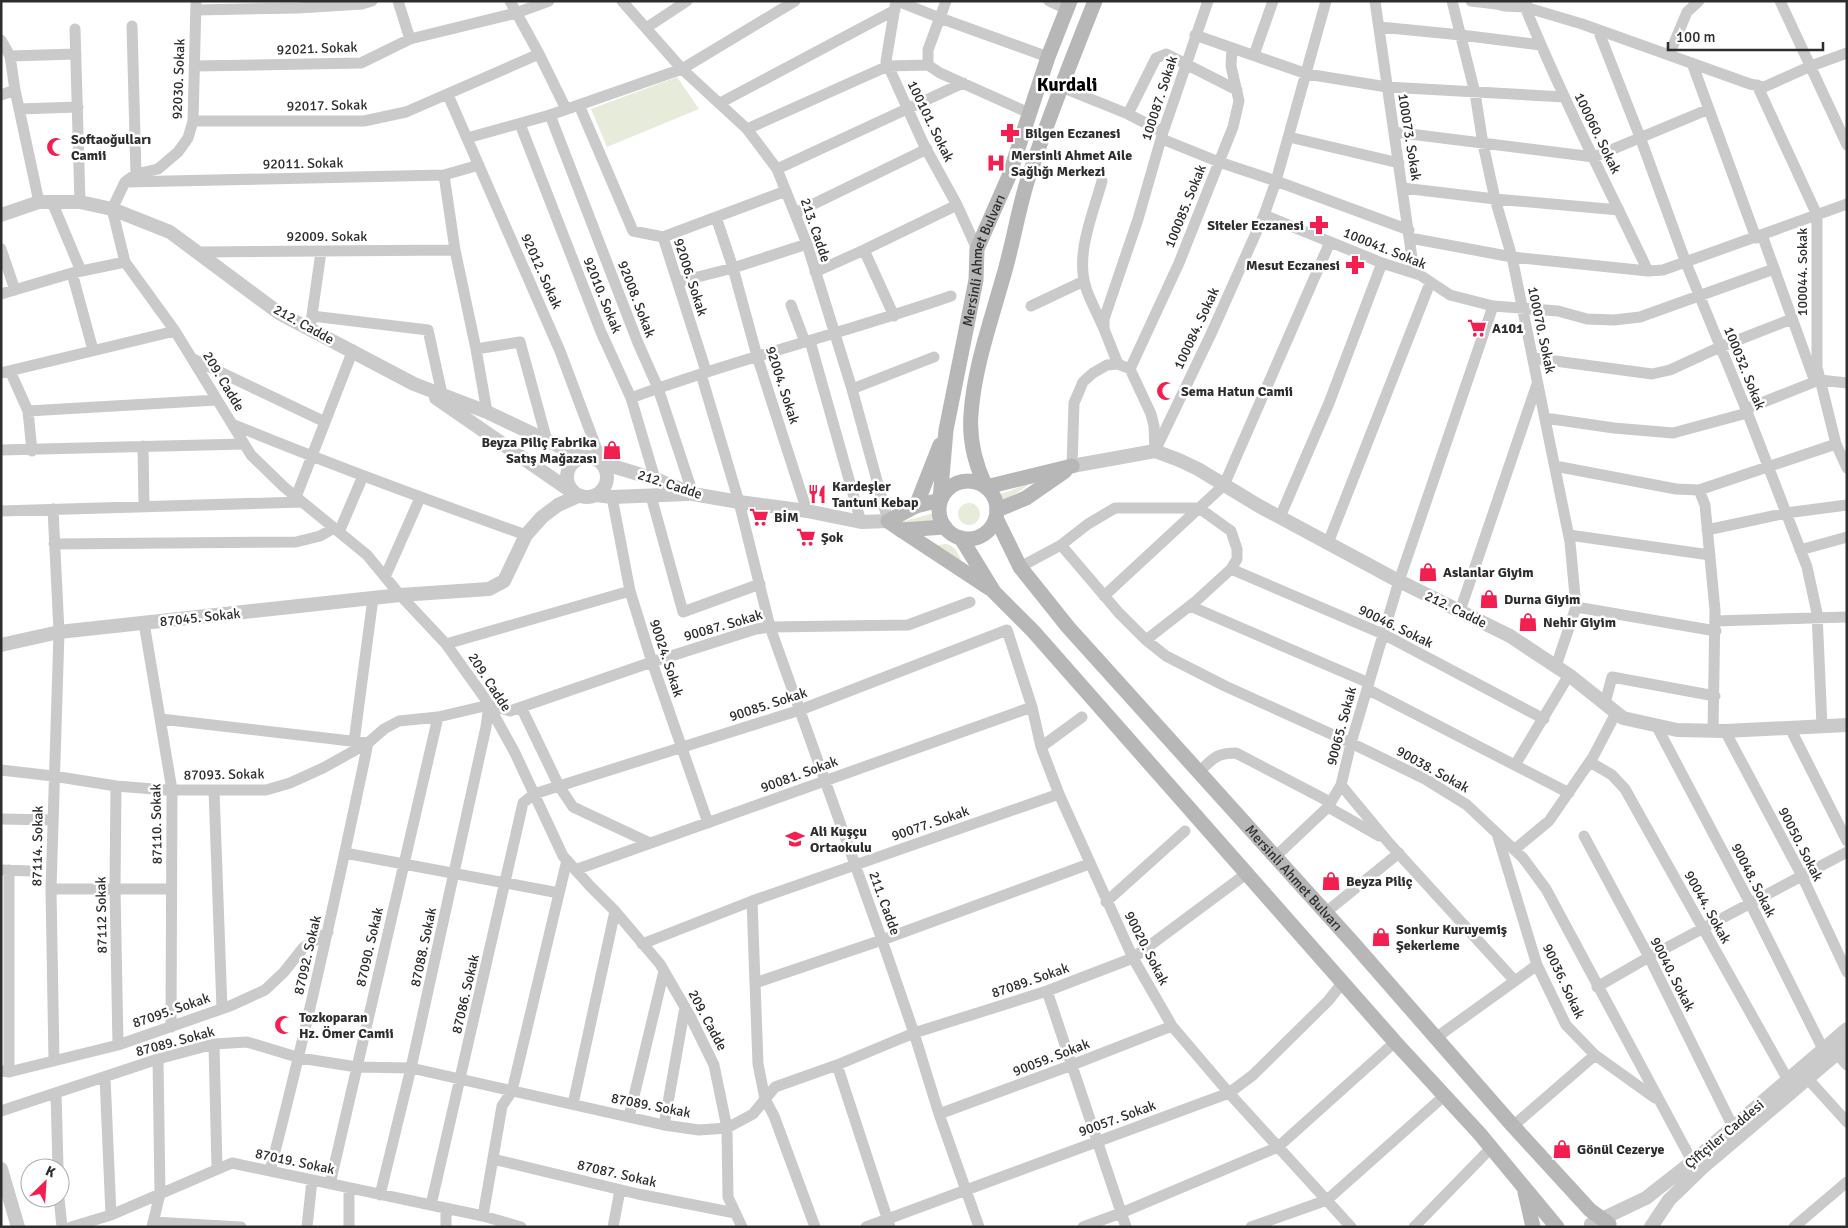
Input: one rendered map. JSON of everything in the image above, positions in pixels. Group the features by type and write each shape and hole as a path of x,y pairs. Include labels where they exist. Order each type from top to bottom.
{"main road":[{"name":"Mersinli Ahmet Bulvarı","path":"986,487 977,468 973,452 970,415 975,379 1006,270 1027,184 1094,1"},
{"name":"Mersinli Ahmet Bulvarı","path":"940,500 946,430 976,280 977,249 1009,176 1048,57 1069,5"},
{"path":"894,526 916,506 946,430"},
{"path":"986,487 1072,466"},
{"path":"996,514 1026,498 1072,466"},
{"path":"960,482 978,482 986,487 996,501 996,514 986,533 970,539 952,534 940,519 940,500 945,492 960,482"},
{"path":"916,506 940,500"},
{"name":"Mersinli Ahmet Bulvarı","path":"996,514 1020,567 1068,627 1437,1038 1601,1224"},
{"path":"894,526 945,527"},
{"path":"894,526 994,592 1033,631 1490,1148 1557,1227"},
{"path":"961,538 994,592"},
{"path":"1523,1186 1529,1204 1533,1227"}],"street":[{"path":"196,6 298,8 362,4 372,1"},
{"path":"398,1 410,40"},
{"path":"510,1 566,109"},
{"name":"92021. Sokak","path":"195,66 361,62 410,40 516,13 549,1"},
{"name":"213. Cadde","path":"622,1 682,69 747,129 777,168 807,244 894,526"},
{"path":"646,28 687,1"},
{"path":"467,138 550,115 682,69 795,1"},
{"path":"928,65 928,50 946,1"},
{"path":"1049,1 1069,5"},
{"name":"100087. Sokak","path":"1104,324 1138,219 1162,135 1208,1"},
{"path":"1254,55 1273,1"},
{"name":"100084. Sokak","path":"1155,451 1211,334 1264,215 1289,137 1326,1"},
{"name":"100073. Sokak","path":"1375,1 1413,265 1420,275"},
{"name":"100070. Sokak","path":"1452,1 1475,93 1483,144 1495,199 1512,257 1569,535 1576,607 1556,666"},
{"path":"1472,1 1495,2 1504,6 1527,4 1668,55 1764,87 1811,66 1847,53"},
{"path":"1780,1 1847,145"},
{"path":"720,103 896,4 1048,57"},
{"name":"100101. Sokak","path":"896,4 886,62 977,249"},
{"name":"100060. Sokak","path":"1527,4 1541,45 1564,97 1648,270"},
{"path":"1668,55 1692,4"},
{"name":"92030. Sokak","path":"112,209 125,182 136,174 158,169 178,152 188,138 194,121 196,6"},
{"path":"132,26 136,174"},
{"path":"1380,27 1461,34 1541,45"},
{"path":"75,29 80,202"},
{"name":"100032. Sokak","path":"1598,30 1686,263 1807,567 1818,618 1822,726"},
{"path":"1195,35 1307,74 1387,88 1564,97"},
{"path":"1,40 10,56 19,109 45,202 76,272 93,350"},
{"name":"100085. Sokak","path":"1130,369 1179,262 1233,126 1239,101 1231,66 1232,48"},
{"path":"10,56 76,54"},
{"name":"92017. Sokak","path":"194,121 364,121 406,112 539,54"},
{"path":"1128,114 1156,58 1166,54 1237,90"},
{"path":"1692,63 1817,381"},
{"path":"747,129 888,66 928,65 940,73 1029,113"},
{"path":"777,168 963,83"},
{"name":"100044. Sokak","path":"1757,86 1817,215 1817,381 1836,444 1847,468"},
{"path":"1061,87 1128,114 1162,135 1219,162 1276,180 1409,234 1512,257 1663,270 1847,204"},
{"path":"1,95 15,90"},
{"name":"92012. Sokak","path":"448,95 560,351 602,463"},
{"name":"92006. Sokak","path":"579,105 632,232 663,237 678,282 740,502"},
{"path":"19,109 78,106"},
{"path":"1394,132 1594,157 1709,110"},
{"name":"92008. Sokak","path":"550,115 638,343 658,388 693,494"},
{"name":"92010. Sokak","path":"520,124 601,332 630,398 655,479"},
{"path":"1289,137 1399,163"},
{"path":"795,213 927,149"},
{"name":"92011. Sokak","path":"125,182 444,176 479,164"},
{"path":"444,176 455,250 487,412"},
{"path":"1102,181 1084,246 1082,270 1084,281 1104,324 1118,364"},
{"path":"1403,188 1495,199 1619,210"},
{"path":"663,237 786,191"},
{"name":"212. Cadde","path":"1,215 45,202 80,202 112,209 170,232 279,313 311,322 353,350 414,384 487,412 582,457"},
{"path":"815,272 957,205"},
{"name":"209. Cadde","path":"112,209 125,262 175,331 251,455 299,500 367,555 400,595 446,644 489,705 515,753 563,856 615,911 664,971 685,1007 714,1065 726,1128 728,1197 742,1227"},
{"name":"100041. Sokak","path":"1264,215 1382,263 1420,275 1450,295 1493,306 1558,311 1588,319 1614,320 1640,317 1774,269"},
{"name":"92004. Sokak","path":"716,217 733,268 757,356 807,511"},
{"path":"1104,596 1224,484 1330,242"},
{"path":"678,282 733,268 807,244"},
{"path":"1,249 15,290"},
{"name":"92009. Sokak","path":"199,252 455,250"},
{"path":"864,250 894,316"},
{"path":"320,252 311,322 428,330 442,394"},
{"path":"1,294 76,272 125,262"},
{"path":"1280,517 1329,403 1382,263"},
{"path":"1032,306 1084,281"},
{"path":"1328,543 1430,282"},
{"path":"630,398 757,356 894,316 951,296"},
{"path":"791,305 807,342 861,522"},
{"name":"90065. Sokak","path":"1275,857 1329,804 1341,785 1351,743 1399,581 1493,306"},
{"path":"1533,358 1652,374 1670,370 1720,347 1792,319"},
{"path":"32,451 28,411 5,372 175,331"},
{"path":"476,349 520,342 547,440"},
{"path":"1,511 299,500 312,456 353,350"},
{"path":"852,389 934,357"},
{"path":"193,359 325,422"},
{"path":"1118,364 1130,369 1151,414 1154,426 1155,451 1072,466 1074,403 1083,382 1093,372 1107,365 1118,364"},
{"path":"1545,418 1614,428 1673,433 1746,411 1817,381 1847,383"},
{"path":"1460,611 1538,383"},
{"path":"414,384 578,496 584,498 596,496 612,498 693,494"},
{"path":"28,411 217,400"},
{"path":"232,424 420,498 526,535"},
{"path":"1,450 32,451 244,444"},
{"path":"1555,466 1676,489 1699,490 1836,444"},
{"path":"143,446 144,506"},
{"name":"212. Cadde","path":"1155,451 1198,469 1328,543 1399,581 1510,636 1569,675 1623,718 1677,730 1719,731 1847,725"},
{"path":"578,496 572,491 566,479 570,465 582,457 596,459 605,468 607,480 602,492 596,496"},
{"name":"212. Cadde","path":"602,463 655,479 693,494 894,526"},
{"path":"54,544 296,542 336,530 363,476"},
{"path":"1699,490 1705,506 1716,626 1714,696 1719,731"},
{"name":"87045. Sokak","path":"1,645 59,632 400,595 489,589 504,581 526,535 547,513 558,505 578,496"},
{"path":"651,496 683,612 760,584"},
{"path":"385,577 420,498"},
{"name":"90024. Sokak","path":"612,498 630,591 652,662 708,823"},
{"name":"211. Cadde","path":"740,502 770,627 882,940 939,1114 979,1227"},
{"path":"1707,530 1786,512 1847,505"},
{"path":"1020,567 1061,545 1088,524 1114,508 1199,508 1231,531 1237,550 1237,559 1231,569 1190,606 1146,640"},
{"name":"87114. Sokak","path":"53,510 59,632 50,890 54,1061"},
{"path":"1569,535 1710,554"},
{"path":"1800,550 1847,536"},
{"name":"90038. Sokak","path":"1061,545 1119,613 1146,640 1166,656 1225,686 1425,779 1467,805 1524,858 1546,889 1692,1161"},
{"name":"90046. Sokak","path":"1231,569 1384,634 1544,719"},
{"path":"446,644 630,591"},
{"path":"354,742 373,598"},
{"name":"90087. Sokak","path":"489,705 510,711 652,662 747,632 770,627 908,625 970,602"},
{"path":"1190,606 1368,686 1569,793"},
{"path":"1576,607 1716,626 1847,617"},
{"name":"87110. Sokak","path":"144,623 172,790 171,1026"},
{"name":"90085. Sokak","path":"534,794 800,710 1007,630"},
{"name":"90020. Sokak","path":"1007,630 1032,706 1042,747 1059,794 1106,902 1133,958 1172,1026 1229,1093 1352,1227"},
{"path":"1515,765 1569,675"},
{"path":"1605,703 1612,677 1714,696"},
{"name":"87093. Sokak","path":"1,770 116,786 172,790 266,790 290,783 323,768 368,743 399,721 438,717 489,705"},
{"name":"87088. Sokak","path":"380,1195 411,1068 486,728 489,705"},
{"name":"90081. Sokak","path":"575,870 1032,706"},
{"path":"521,707 559,786 573,806 650,843"},
{"path":"1514,850 1549,821 1590,762 1616,713"},
{"name":"87090. Sokak","path":"330,1184 438,717"},
{"path":"1042,747 1082,717"},
{"path":"161,719 368,743"},
{"name":"90048. Sokak","path":"1656,725 1750,903 1823,1050"},
{"path":"1790,728 1847,841"},
{"name":"90050. Sokak","path":"1719,731 1802,876 1847,972"},
{"name":"87092. Sokak","path":"270,1171 300,1058 368,743"},
{"path":"1199,772 1222,753 1236,753 1329,804 1388,843"},
{"name":"90044. Sokak","path":"1590,762 1612,775 1625,789 1788,1080"},
{"path":"1341,785 1388,843 1514,980"},
{"name":"87112 Sokak","path":"116,786 115,888 118,1045"},
{"path":"214,790 222,1009"},
{"name":"87086. Sokak","path":"431,1205 524,803 534,794"},
{"name":"90077. Sokak","path":"642,944 752,901 1059,794"},
{"path":"1,819 52,820"},
{"path":"1106,902 1185,831"},
{"name":"90036. Sokak","path":"1498,835 1537,965 1566,1025 1595,1056 1659,1100"},
{"name":"90040. Sokak","path":"1584,836 1649,957 1733,1127"},
{"path":"1597,987 1649,957 1847,852"},
{"path":"345,853 559,893"},
{"path":"1325,913 1398,853"},
{"path":"483,1216 502,1106 512,1091 567,860"},
{"path":"754,983 882,940 1090,864"},
{"path":"5,1071 5,870 30,870"},
{"name":"87089. Sokak","path":"1,1111 158,1059 214,1044 247,1042 300,1058 358,1067 411,1068 664,1125 699,1130 726,1128 753,1114 775,1087 837,1065 914,1034 1047,991 1133,958 1246,874"},
{"path":"50,890 171,889"},
{"path":"752,901 758,1064 765,1099 774,1116 814,1227"},
{"path":"572,1104 615,911"},
{"name":"87095. Sokak","path":"5,1071 118,1045 222,1009 265,990 284,972 304,948 328,932"},
{"path":"1437,1038 1537,965"},
{"path":"629,1117 664,971"},
{"name":"90057. Sokak","path":"866,1227 888,1223 965,1189 1229,1093 1254,1075 1328,1001 1343,982"},
{"path":"1047,991 1126,1227"},
{"path":"664,1125 685,1007"},
{"name":"90059. Sokak","path":"939,1114 1172,1026"},
{"name":"Çiftçiler Caddesi","path":"1601,1224 1646,1198 1733,1127 1847,1029"},
{"path":"1083,1227 1122,1213 1278,1146 1395,1042"},
{"path":"214,1044 217,1169"},
{"path":"1842,1049 1847,1065"},
{"name":"Çiftçiler Caddesi","path":"1651,1227 1669,1200 1689,1181 1842,1049"},
{"path":"1513,1126 1595,1056"},
{"path":"158,1059 160,1194 153,1224 241,1227"},
{"path":"837,1065 888,1223"},
{"path":"105,1077 111,1215"},
{"path":"1808,1079 1847,1122"},
{"path":"56,1093 58,1158"},
{"path":"1251,1227 1327,1200 1444,1096"},
{"path":"1414,1227 1490,1148"},
{"name":"87087. Sokak","path":"493,1159 620,1190 735,1213"},
{"name":"87019. Sokak","path":"71,1227 111,1215 232,1163 483,1216 507,1225 521,1227"},
{"path":"1,1169 18,1227"},
{"path":"307,1227 312,1180"},
{"path":"1794,1227 1847,1182"},
{"path":"349,1188 349,1227"},
{"path":"613,1227 620,1190"},
{"path":"60,1208 62,1227"},
{"path":"446,1209 446,1227"}],"green space":[{"path":"677,77 699,109 607,147 591,109"},
{"path":"1031,483 998,506 996,496"},
{"path":"969,503 977,506 980,514 977,522 969,525 961,522 958,514 961,506"},
{"path":"938,512 939,525 897,523"},
{"path":"945,544 955,549 964,568 929,547"}],"place":[{"name":"Bilgen Eczanesi","path":"1010,133"},
{"name":"Softaoğulları Camii","path":"56,147"},
{"name":"Mersinli Ahmet Aile Sağlığı Merkezi","path":"996,163"},
{"name":"Siteler Eczanesi","path":"1319,225"},
{"name":"Mesut Eczanesi","path":"1355,265"},
{"name":"A101","path":"1477,328"},
{"name":"Sema Hatun Camii","path":"1166,391"},
{"name":"Beyza Piliç Fabrika Satış Mağazası","path":"612,450"},
{"name":"Kardeşler Tantuni Kebap","path":"817,494"},
{"name":"BİM","path":"759,517"},
{"name":"Şok","path":"806,537"},
{"name":"Aslanlar Giyim","path":"1428,572"},
{"name":"Durna Giyim","path":"1489,599"},
{"name":"Nehir Giyim","path":"1528,622"},
{"name":"Ali Kuşçu Ortaokulu","path":"795,839"},
{"name":"Beyza Piliç","path":"1331,881"},
{"name":"Sonkur Kuruyemiş Şekerleme","path":"1381,937"},
{"name":"Tozkoparan Hz. Ömer Camii","path":"284,1025"},
{"name":"Gönül Cezerye","path":"1562,1149"}],"district":[{"name":"Kurdali","path":"1067,84"}]}
